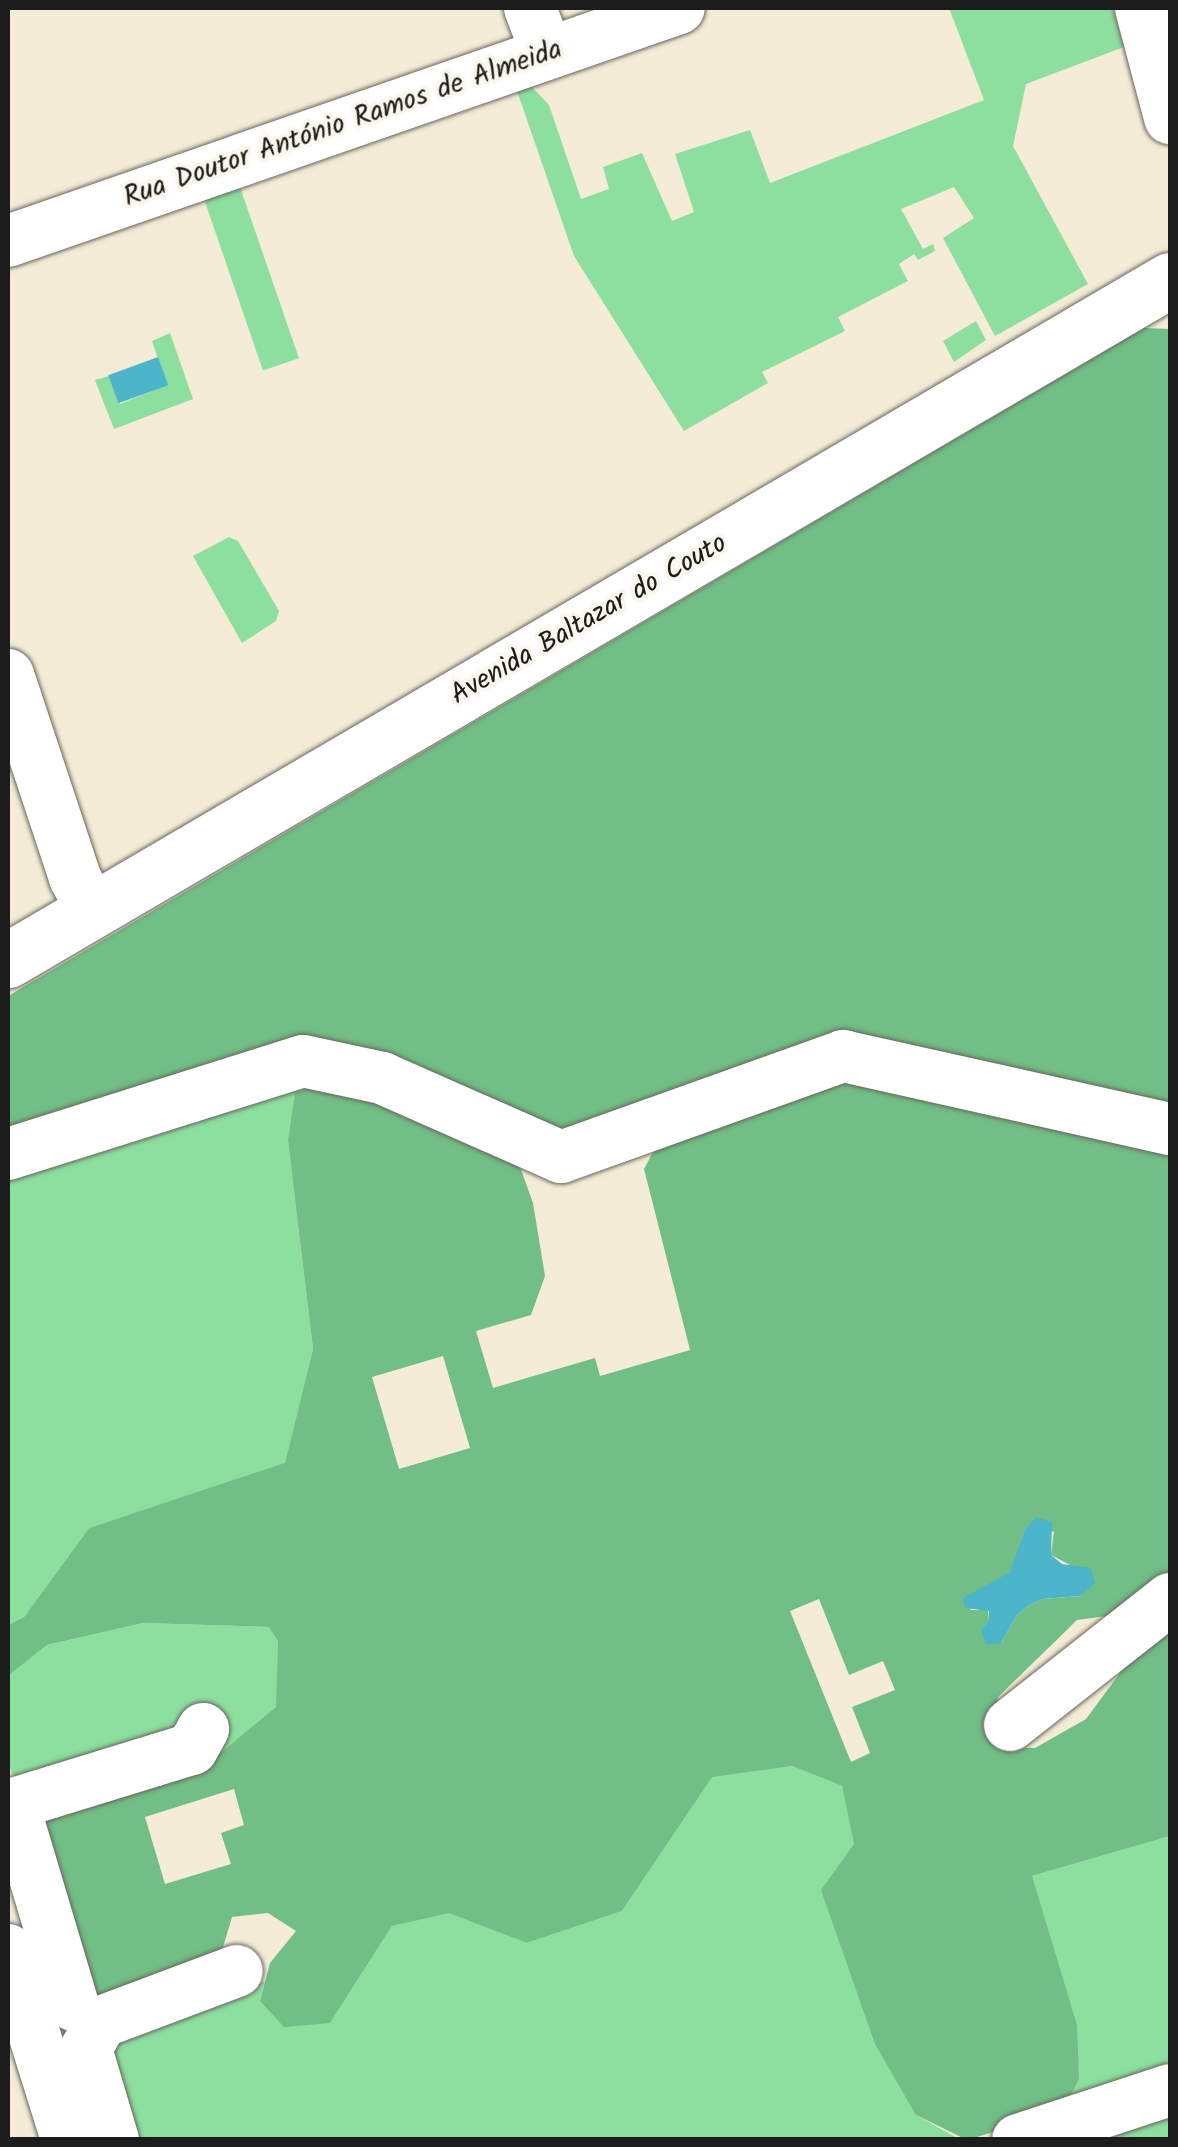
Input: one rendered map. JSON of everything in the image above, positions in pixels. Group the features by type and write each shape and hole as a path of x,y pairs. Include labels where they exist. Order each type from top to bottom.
{"main road":[{"name":"Avenida Baltazar do Couto","path":"8,960 1170,280"}],"street":[{"name":"Rua Doutor António Ramos de Almeida","path":"8,241 538,30 678,8"},
{"path":"1141,8 1170,118"},
{"path":"8,675 75,878 93,910"},
{"path":"8,1154 303,1062 382,1078 561,1157 843,1056 1170,1129"},
{"path":"1010,1725 1170,1599"},
{"path":"67,2140 63,2049 10,1796 192,1749 203,1729"},
{"path":"8,1950 113,2140"},
{"path":"63,2049 237,1971"},
{"path":"1018,2140 1170,2090"}],"green space":[{"path":"949,8 1113,8 1124,47 1026,84 1013,146 1088,284 995,336 943,238 974,218 954,187 901,209 923,249 933,244 935,251 918,260 914,254 899,264 908,281 838,317 845,331 762,372 768,383 684,431 574,256 517,91 531,86 549,105 581,199 609,189 603,167 642,153 672,221 694,212 675,154 750,130 770,183 984,100"},
{"path":"240,187 299,358 263,371 204,199"},
{"path":"976,321 986,340 954,362 943,341"},
{"path":"1144,328 1170,329 1170,1120 839,1042 561,1145 387,1066 8,1142 8,996"},
{"path":"170,333 193,399 114,429 95,380 109,376 120,404 167,385 152,341"},
{"path":"229,537 238,541 279,611 276,621 242,643 193,556"},
{"path":"846,1074 1170,1151 1170,1580 1129,1613 1077,1620 998,1697 993,1726 999,1747 1035,1748 1086,1719 1120,1673 1170,1621 1170,1836 1032,1876 1077,2025 1079,2079 1062,2111 967,2140 916,2115 875,2044 821,1890 854,1844 842,1786 792,1766 712,1777 622,1911 527,1943 449,1913 392,1926 330,2023 284,2027 260,2001 270,1963 296,1931 268,1913 232,1917 221,1954 103,2005 86,1992 36,1828 45,1810 212,1760 276,1707 278,1641 269,1627 143,1623 47,1645 10,1674 8,1625 24,1617 89,1528 285,1463 313,1349 288,1141 295,1093 325,1084 514,1150 533,1203 545,1276 531,1315 476,1331 493,1388 595,1358 600,1376 690,1350 644,1169 659,1141","holes":["443,1356 470,1448 399,1469 372,1377","1054,1531 1051,1555 1070,1565 1081,1596 1042,1599 1028,1606 1017,1615 1001,1643 981,1630 989,1621 988,1610 970,1610 989,1586 1010,1572 1021,1548","819,1599 849,1675 883,1661 895,1690 852,1707 870,1753 851,1762 790,1611","234,1789 244,1825 221,1833 231,1864 165,1884 145,1817"]},
{"path":"325,1084 288,1141 313,1349 285,1464 89,1528 24,1617 8,1625 8,1171 273,1085"},
{"path":"143,1623 270,1627 278,1641 277,1707 212,1760 180,1736 30,1787 12,1774 8,1762 8,1673 47,1645"},
{"path":"792,1766 842,1786 916,2115 959,2139 124,2139 109,2033 228,1998 265,1981 260,2001 330,2023 392,1926 449,1912 527,1943 622,1911 712,1776"},
{"path":"1170,1836 1170,2077 1062,2111 1032,1876"},
{"path":"1170,2106 1170,2139 1067,2139"}],"water":[{"path":"158,357 168,385 118,403 108,375"},
{"path":"1036,1517 1052,1522 1051,1555 1062,1564 1091,1568 1095,1583 1080,1596 1042,1599 1028,1606 1017,1615 1001,1643 986,1645 981,1630 989,1620 989,1611 965,1608 963,1598 1010,1572 1025,1530"}]}
